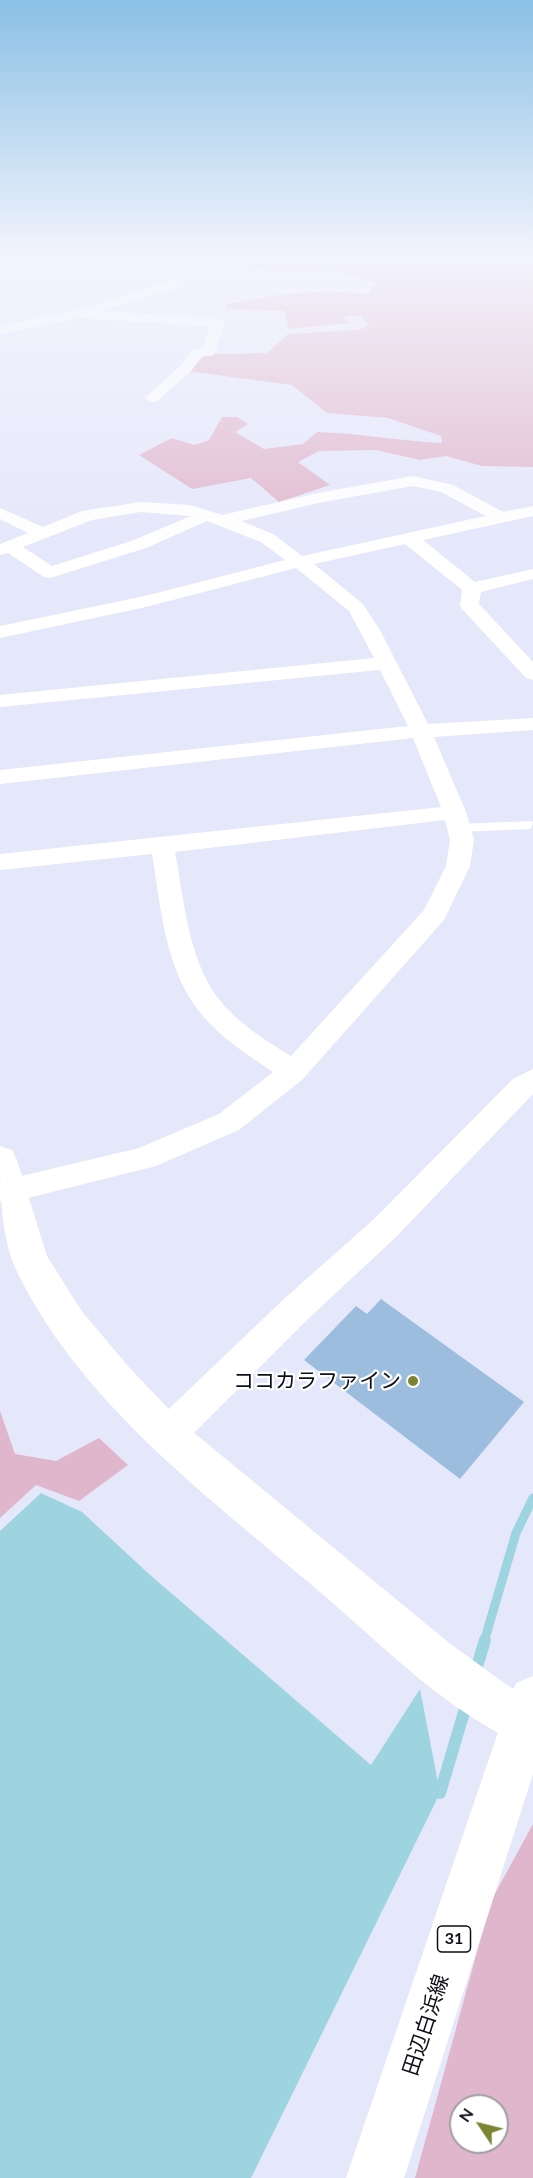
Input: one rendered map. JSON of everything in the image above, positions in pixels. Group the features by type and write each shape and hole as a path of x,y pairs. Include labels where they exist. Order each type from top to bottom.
{"street":[{"path":"152,398 186,368 195,357"},
{"path":"4,548 50,573 214,517 413,481 456,490 499,518"},
{"path":"4,548 88,515 117,508 165,507 190,510 267,538 302,561 356,608 371,632 421,731 457,820 462,840 458,866 435,914 293,1072 230,1122 145,1158 4,1175 30,1260 67,1322 113,1378 167,1435 432,1658 516,1708"},
{"path":"0,632 146,601 302,561 533,511"},
{"path":"0,513 41,532"},
{"path":"409,538 472,588"},
{"path":"472,588 533,574"},
{"path":"472,588 469,605 533,674"},
{"path":"0,701 386,663"},
{"path":"0,777 421,731 533,724"},
{"path":"0,861 457,820"},
{"path":"162,846 185,958 202,997 238,1035 293,1072"},
{"path":"167,1435 297,1308 385,1228 523,1086 533,1079"},
{"name":"田辺白浜線","path":"375,2178 516,1708"}],"lane":[{"path":"457,820 531,825"}],"shaded area":[{"path":"198,357 533,357 533,467 482,466 446,456 420,460 376,450 319,451 298,462 330,485 279,502 251,478 192,489 139,455 172,438 194,445 209,440 222,417 237,417 248,424 235,432 264,449 303,444 317,432 442,443 441,436 388,418 327,413 292,385 187,371"},
{"path":"0,1411 15,1454 56,1461 99,1438 128,1465 79,1501 36,1485 0,1518"},
{"path":"533,1824 533,2178 415,2178 491,1901"}],"water":[{"path":"41,1493 82,1512 149,1574 371,1765 420,1689 440,1793 251,2178 0,2178 0,1531"}],"building":[{"name":"ココカラファイン","path":"381,1299 524,1402 460,1479 304,1360 356,1306 367,1314"}],"waterway":[{"path":"484,1642 516,1533 533,1498"},
{"path":"475,1673 485,1640"},
{"path":"440,1793 467,1702"}],"place":[{"name":"ココカラファイン","path":"413,1381"}]}
